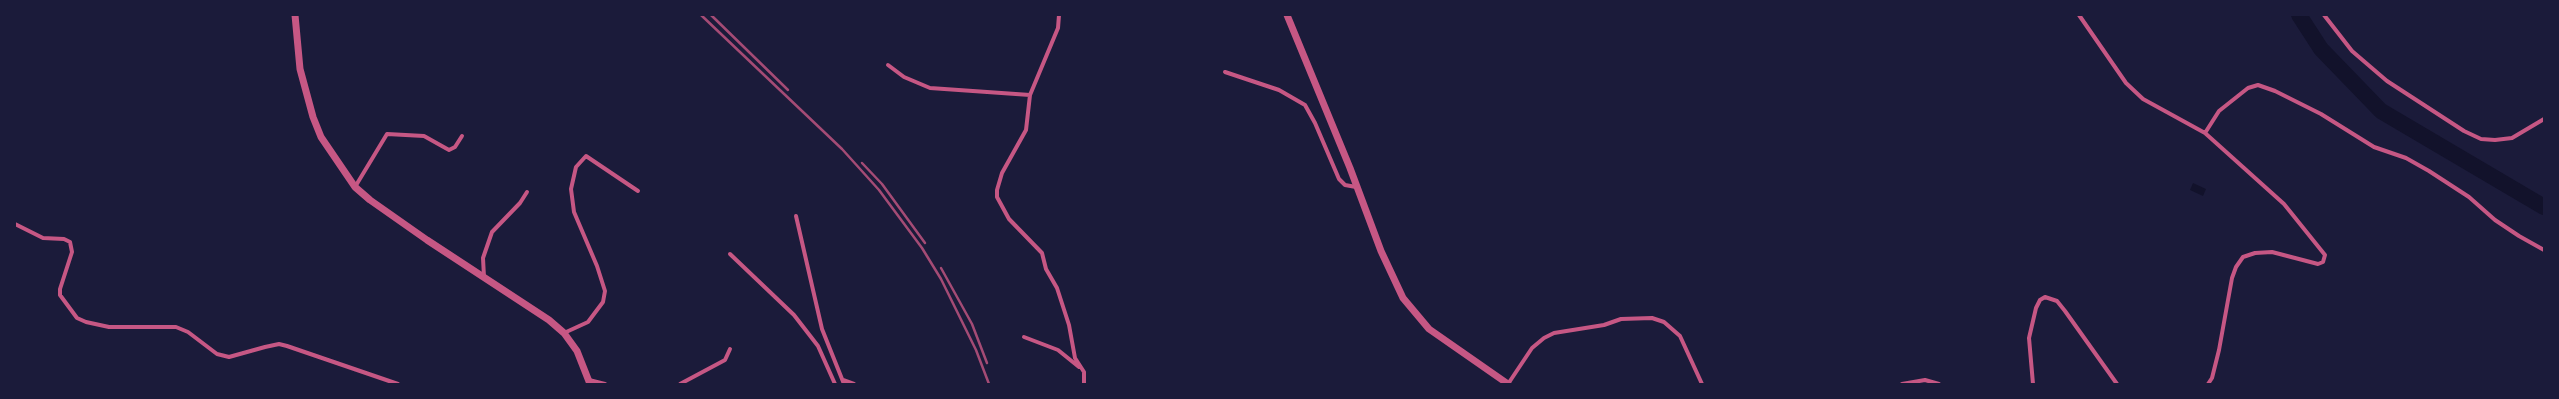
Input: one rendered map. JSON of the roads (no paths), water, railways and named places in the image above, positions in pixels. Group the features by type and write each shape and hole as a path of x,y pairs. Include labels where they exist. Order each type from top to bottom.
{"street":[{"path":"295,15 300,69 313,117 321,137 355,187 389,213 543,316 564,334 577,352 590,382 605,384"},
{"path":"1059,15 1058,28 1030,95 1026,130 1002,173 997,190 997,197 1009,219 1042,253 1046,269 1057,288 1069,326 1075,358 1084,372 1084,384"},
{"path":"1287,15 1393,278 1403,298 1418,317 1439,337 1508,384 1532,348 1544,338 1554,333 1604,325 1621,319 1652,318 1664,322 1680,336 1702,384"},
{"path":"2079,15 2126,84 2143,99 2205,133 2284,204 2322,250 2325,259 2318,264 2272,252 2254,253 2243,257 2236,267 2232,278 2216,364 2208,384"},
{"path":"2324,15 2352,51 2387,80 2475,136 2496,140 2512,138 2544,119"},
{"path":"888,65 904,77 930,88 1030,95"},
{"path":"1225,72 1278,90 1305,105 1316,123 1339,180 1345,185 1356,187"},
{"path":"2205,133 2219,111 2248,88 2258,85 2275,91 2321,114 2374,146 2406,158 2429,171 2469,197 2507,228 2544,250"},
{"path":"355,187 387,134 424,136 448,150 455,147 462,136"},
{"path":"564,334 582,327 588,322 603,302 604,291 597,266 574,212 571,189 576,167 586,156 638,190"},
{"path":"484,277 484,258 492,232 520,203 527,192"},
{"path":"796,216 822,329 844,382 854,384"},
{"path":"15,224 43,238 64,239 70,242 72,252 60,289 60,295 77,318 86,322 109,326 176,327 188,332 210,350 229,357 279,344 398,384"},
{"path":"730,254 794,315 818,346 835,384"},
{"path":"2033,384 2029,338 2036,308 2040,300 2046,297 2057,301 2117,384"},
{"path":"1024,337 1058,350 1084,372"},
{"path":"680,384 725,360 730,349"},
{"path":"1902,384 1925,380 1939,384"}],"waterway":[{"path":"2299,15 2321,49 2381,111 2544,207"}],"railway":[{"path":"701,15 842,149 879,190 922,248 941,279 976,350 989,384"},
{"path":"711,15 788,90"},
{"path":"862,163 882,184 925,243"},
{"path":"941,268 972,324 987,363"}]}
